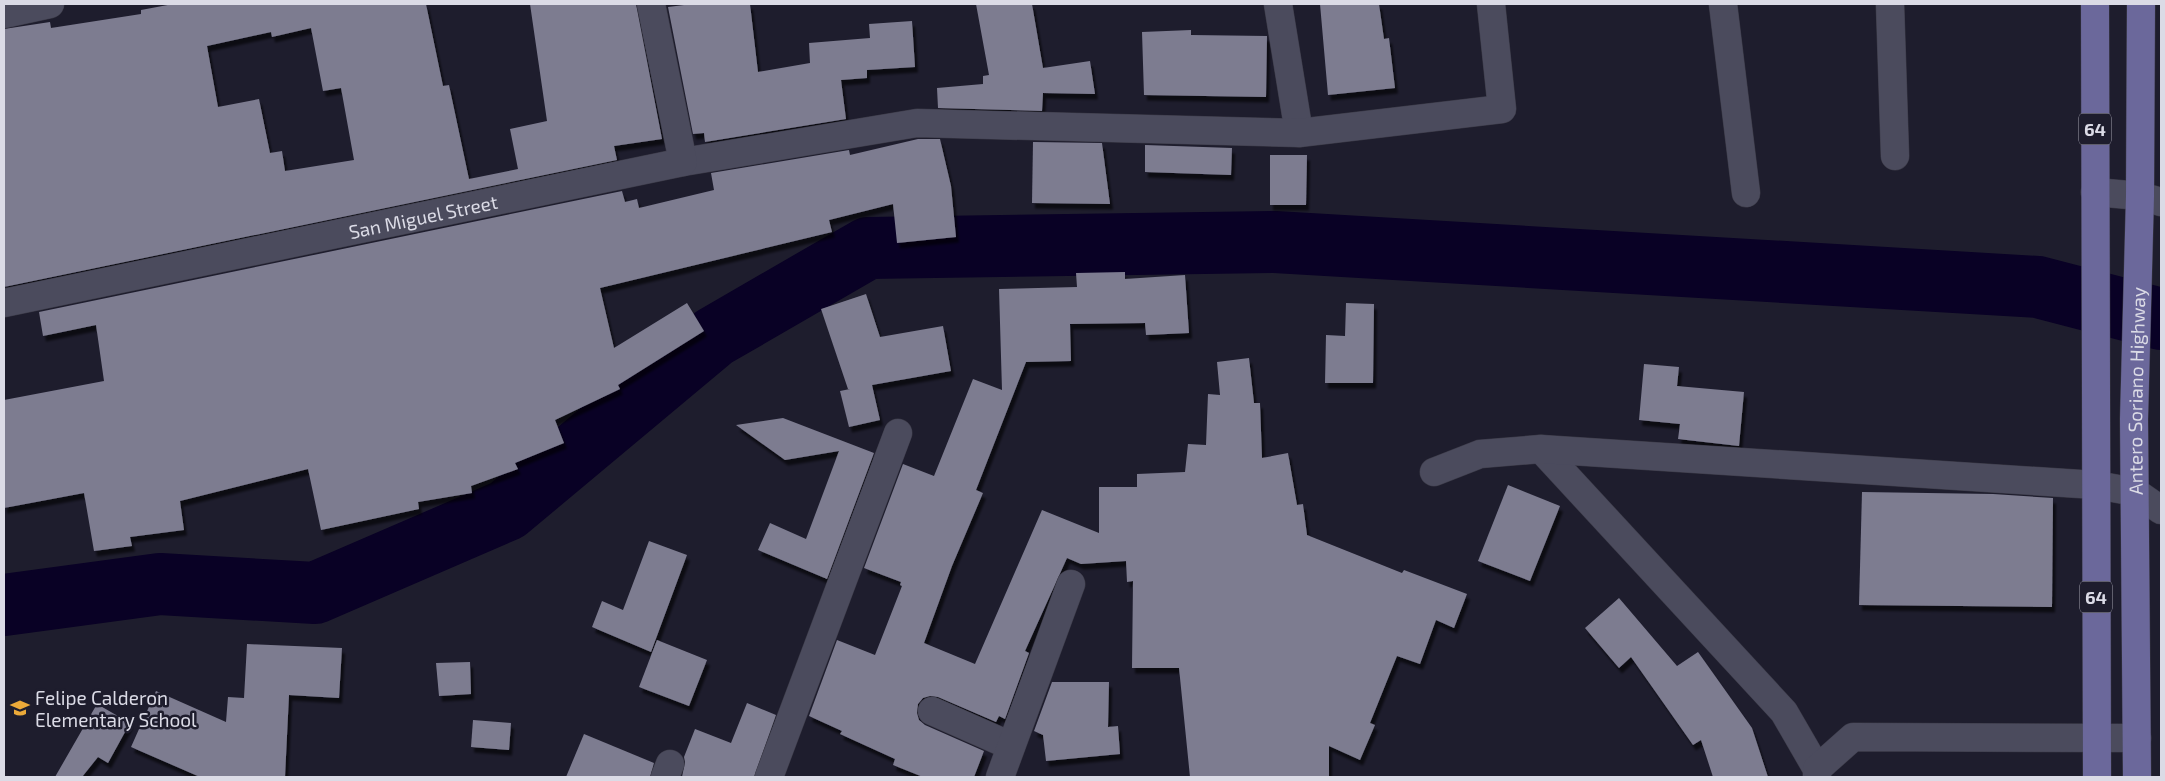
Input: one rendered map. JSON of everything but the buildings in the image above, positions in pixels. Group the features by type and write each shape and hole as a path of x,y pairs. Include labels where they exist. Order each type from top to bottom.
{"main road":[{"name":"Antero Soriano Highway","path":"2095,4 2097,777"},
{"name":"Antero Soriano Highway","path":"2137,777 2134,419 2138,253 2151,199 2141,4"}],"street":[{"path":"4,14 50,4"},
{"path":"651,4 683,162"},
{"path":"1278,4 1299,133"},
{"name":"San Miguel Street","path":"4,303 683,162 917,122 1299,133 1502,109 1490,4"},
{"path":"1724,4 1746,193"},
{"path":"1890,4 1896,156"},
{"path":"2095,192 2151,199"},
{"path":"769,777 898,434"},
{"path":"1541,449 1784,712 1817,773 1853,737 2097,736 2137,738"},
{"path":"1434,472 1480,454 1541,449 2096,486 2135,492 2161,510"},
{"path":"1000,777 1071,584"},
{"path":"932,711 1011,746"}],"waterway":[{"path":"4,605 160,584 315,593 507,510 714,337 868,248 1275,242 2038,287 2161,319"}],"place":[{"name":"Felipe Calderon Elementary School","path":"20,708"}]}
